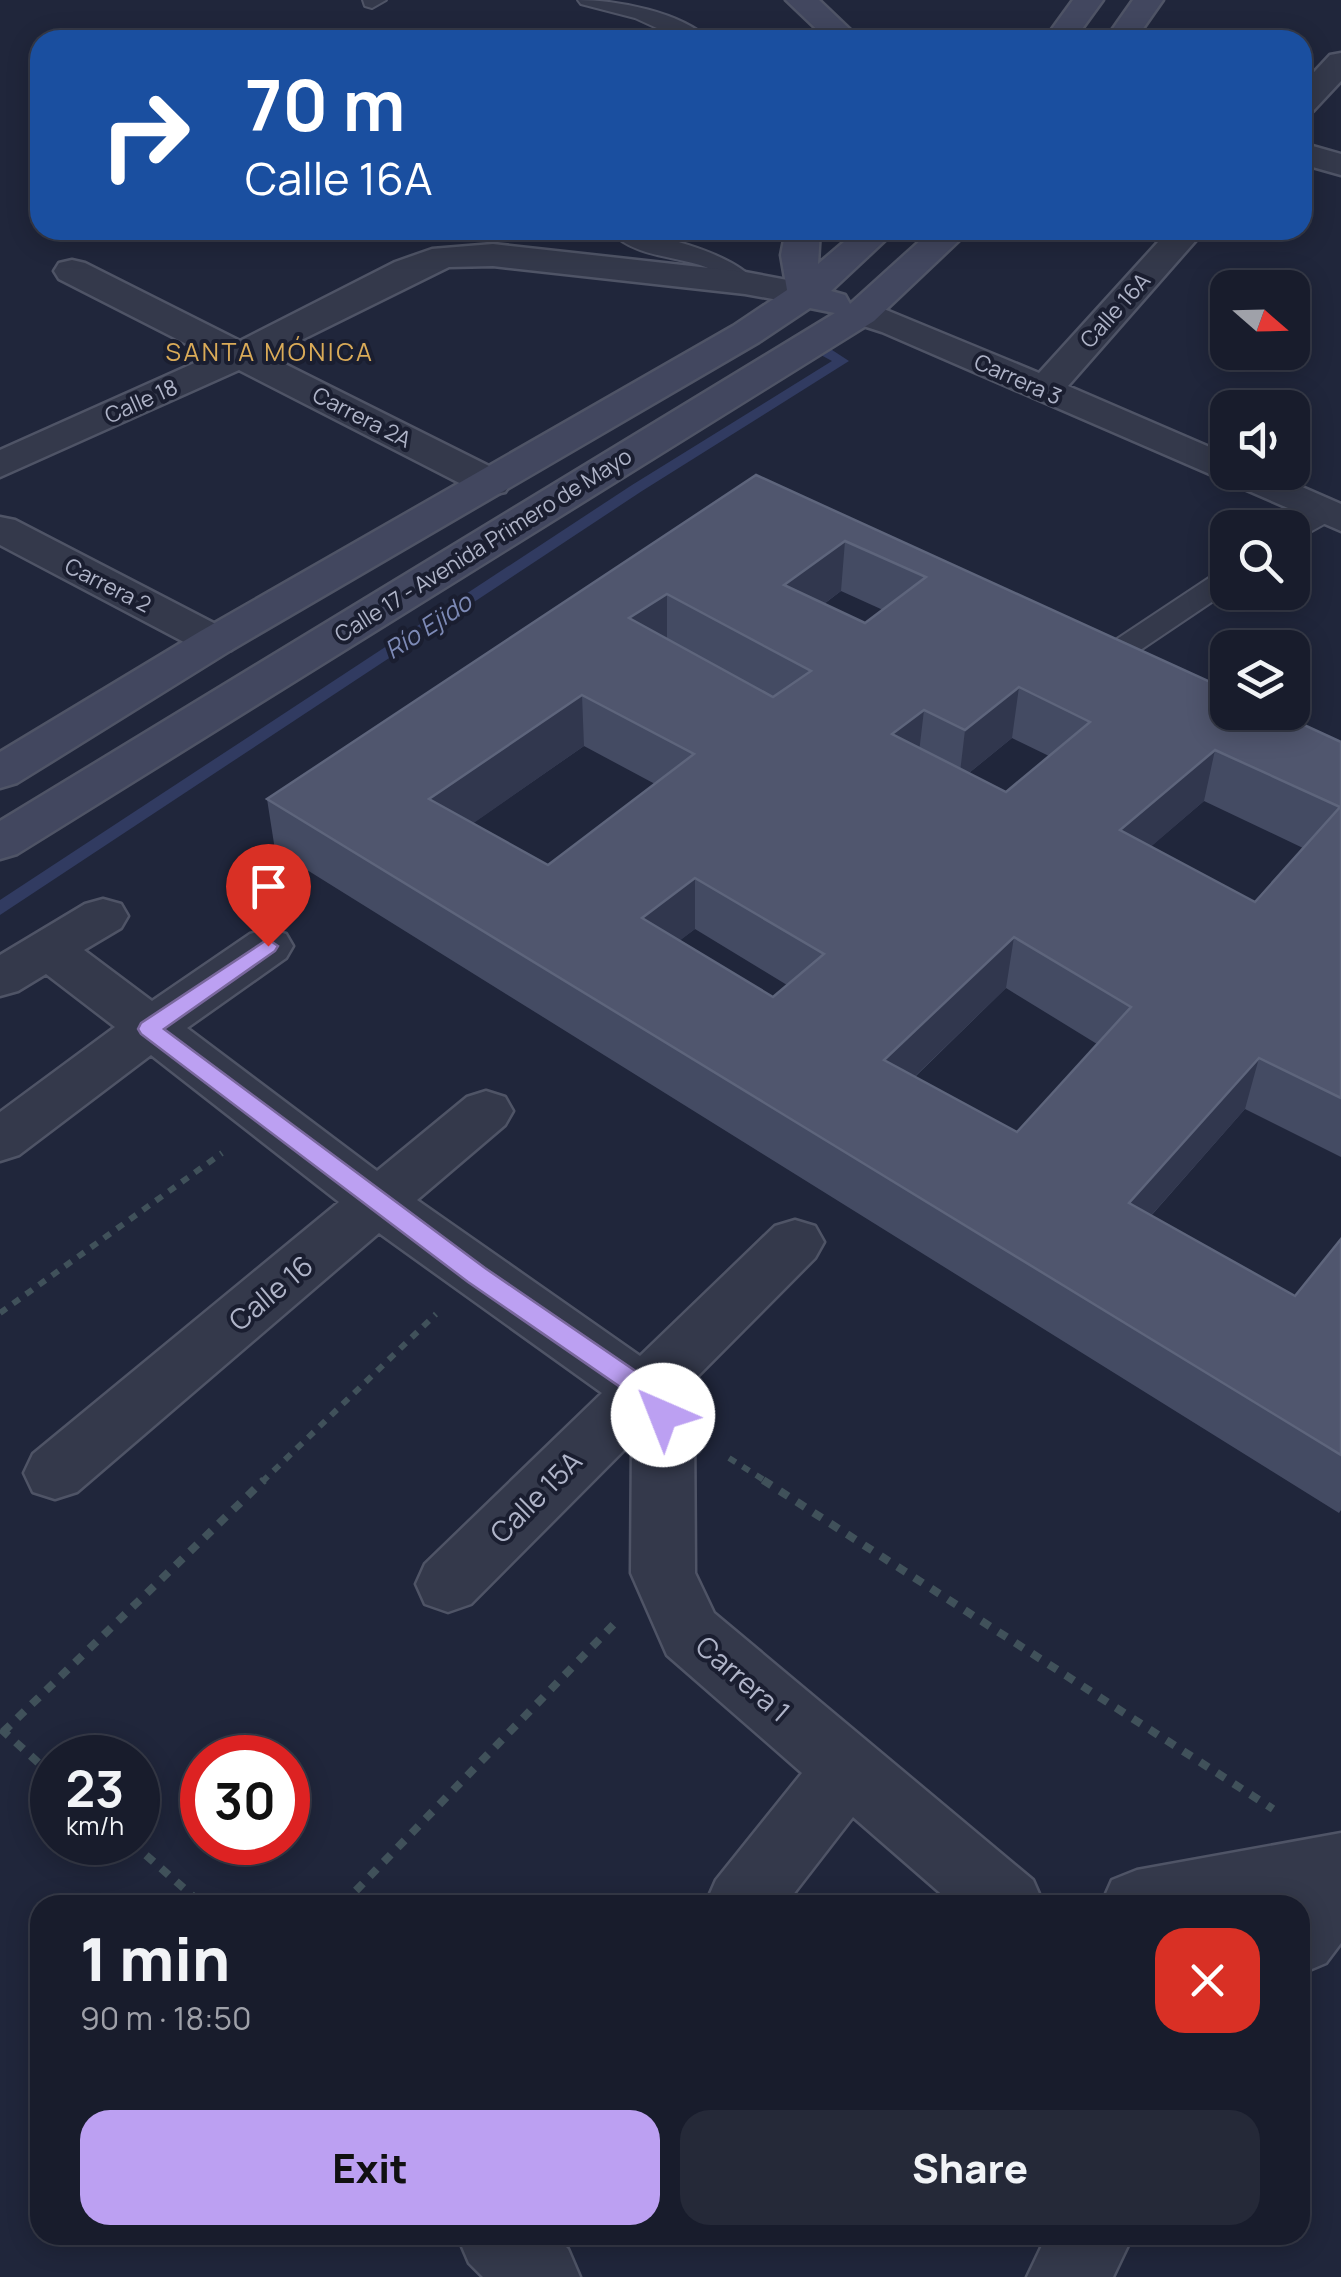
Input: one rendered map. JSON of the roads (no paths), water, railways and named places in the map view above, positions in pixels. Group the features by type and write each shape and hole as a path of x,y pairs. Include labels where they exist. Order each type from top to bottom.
{"main road":[{"path":"802,0 835,30"},
{"path":"1066,30 1088,0"},
{"path":"1127,30 1148,0"},
{"path":"801,240 799,255 806,294"},
{"name":"Calle 17 - Avenida Primero de Mayo","path":"0,772 215,641 746,334 806,294 868,240"},
{"name":"Calle 17 - Avenida Primero de Mayo","path":"0,843 878,318 944,240"},
{"name":"Carrera 3","path":"806,294 878,318"}],"street":[{"path":"1312,93 1341,62"},
{"path":"1312,156 1341,165"},
{"name":"Calle 16A","path":"1043,390 1179,240"},
{"name":"Carrera 3","path":"444,256 493,255 745,283 806,294"},
{"name":"Calle 18","path":"0,465 240,356 408,270 444,256"},
{"name":"Carrera 2A","path":"72,271 491,483"},
{"name":"Carrera 3","path":"878,318 1210,462"},
{"name":"Carrera 3","path":"1272,490 1325,514"},
{"name":"Carrera 2","path":"0,529 215,641"},
{"path":"24,963 102,916"},
{"path":"0,1141 268,946"},
{"path":"24,963 149,1029 654,1403"},
{"name":"Calle 16","path":"55,1473 486,1111"},
{"name":"Calle 15A","path":"448,1584 654,1403 795,1242"},
{"name":"Carrera 1","path":"654,1403 662,1574 690,1634 996,1895"},
{"path":"749,1895 846,1770"},
{"path":"1191,1895 1341,1867"},
{"path":"1310,1925 1341,1884"},
{"path":"506,2245 540,2277"},
{"path":"1066,2277 1087,2245"}],"lane":[{"path":"588,0 642,14 678,30"},
{"path":"636,240 723,265 745,283"},
{"path":"1116,654 1210,590"}],"waterway":[{"name":"Río Ejido","path":"0,909 637,488 842,361 824,351"}],"district":[{"name":"SANTA MÓNICA","path":"270,352"}]}
